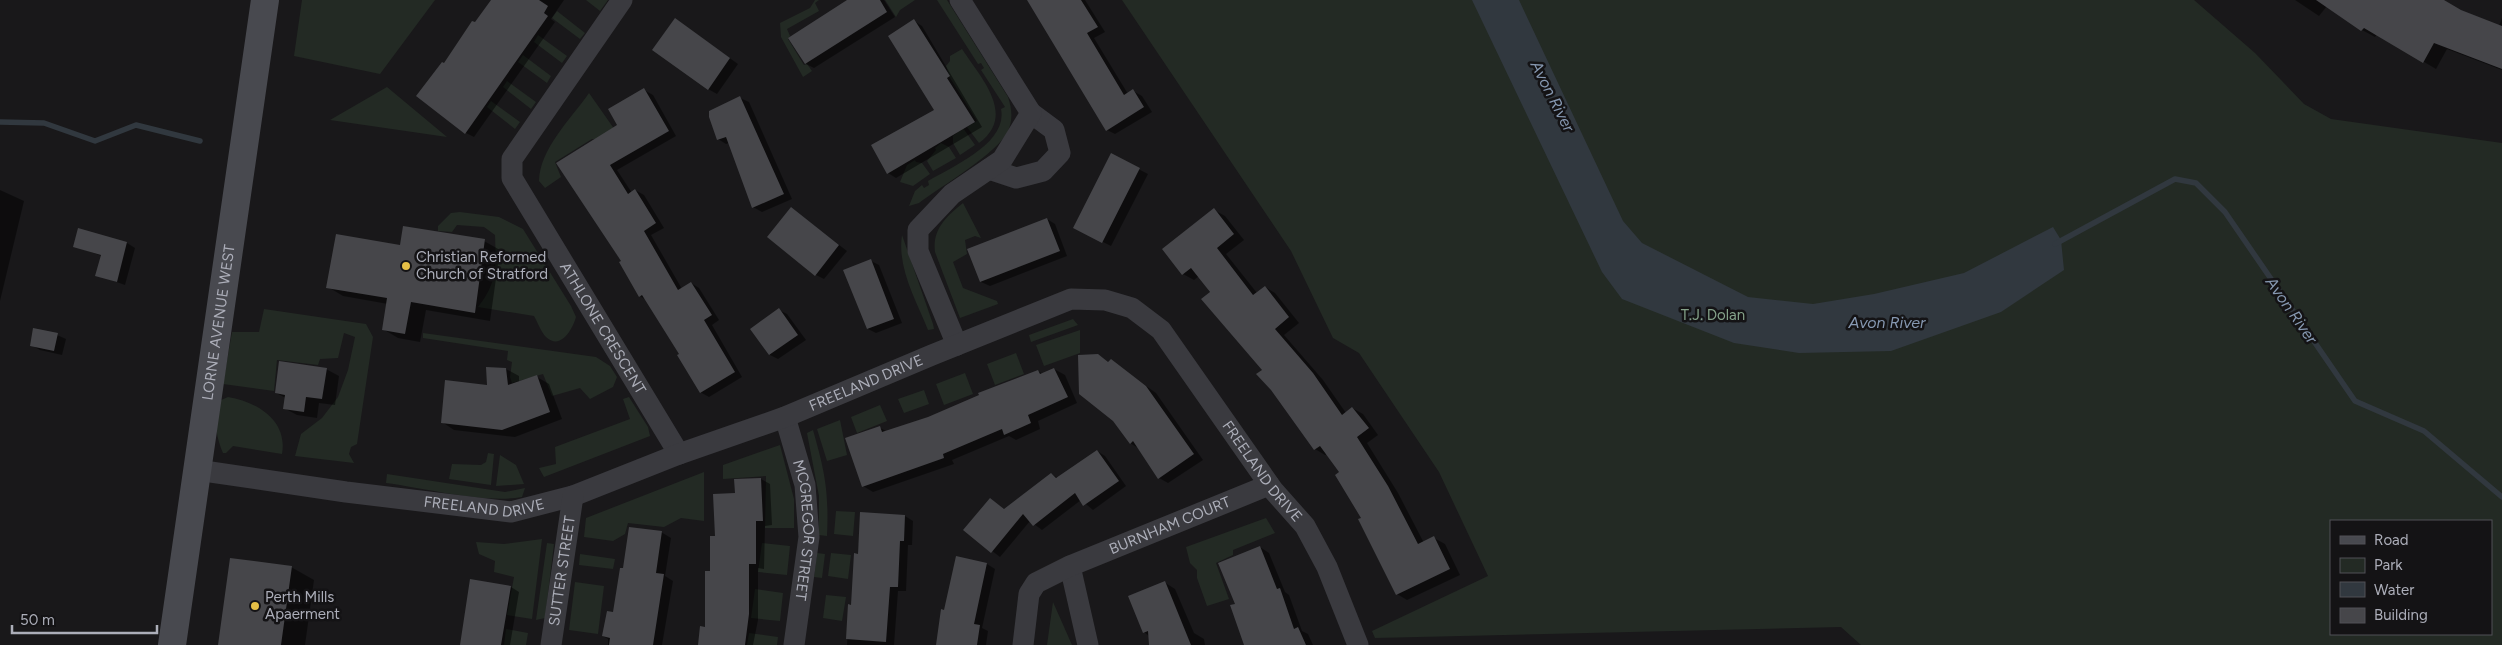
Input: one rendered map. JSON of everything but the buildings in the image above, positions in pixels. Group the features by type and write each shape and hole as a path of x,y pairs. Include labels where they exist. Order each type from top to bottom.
{"main road":[{"name":"LORNE AVENUE WEST","path":"172,645 265,0"}],"street":[{"name":"ATHLONE CRESCENT","path":"622,0 512,159 512,178 679,454"},
{"path":"960,0 1031,113 1054,130 1060,153 1043,171 1016,178 989,169"},
{"path":"956,345 918,251 918,230 952,194 1002,160 1031,113"},
{"name":"FREELAND DRIVE","path":"197,470 346,492 511,512 573,496 679,454 786,417 1071,299 1105,300 1132,308 1161,330 1269,485 1307,531 1327,567 1358,645"},
{"name":"MCGREGOR STREET","path":"786,417 805,485 809,537 794,645"},
{"name":"BURNHAM COURT","path":"1023,645 1029,594 1036,583 1070,566 1269,485"},
{"name":"SUTTER STREET","path":"551,645 573,496"},
{"path":"1070,566 1088,645"}],"green space":[{"path":"302,0 435,0 380,74 294,56"},
{"path":"586,0 608,0 600,11"},
{"path":"815,0 819,0 815,3 819,11 787,29 790,36 788,39 804,65 807,64 812,71 803,77 781,37 780,23 810,8"},
{"path":"885,0 915,0 900,10 896,17"},
{"path":"937,0 947,0 1008,97 1011,110 1010,127 1002,140 981,159 919,203 909,206 915,191 922,185 924,188 929,185 928,181 964,161 988,143 1001,121 1001,109 1005,107 981,70 984,68 981,63 978,64"},
{"name":"T.J. Dolan","path":"1122,0 2194,0 2255,53 2304,104 2331,119 2502,143 2502,645 1861,645 1841,627 1375,638 1372,631 1488,576 1439,472 1359,353 1333,338 1291,251"},
{"path":"557,11 585,33 580,39 552,18"},
{"path":"538,35 567,56 562,63 534,42"},
{"path":"962,49 986,84 992,96 995,109 995,121 990,132 979,143 967,127 977,121 950,78 946,66 950,61 950,56"},
{"path":"523,55 551,76 547,83 518,62"},
{"path":"507,81 536,102 531,109 503,87"},
{"path":"387,87 447,137 330,120"},
{"path":"589,93 622,140 592,139 555,162 561,177 545,188 539,181 545,157 558,134"},
{"path":"491,101 520,122 515,129 487,107"},
{"path":"963,128 975,145 960,155 953,143 953,136"},
{"path":"941,143 949,147 956,158 933,171 927,161 936,150 935,148"},
{"path":"915,160 922,163 930,174 913,186 900,182 907,165"},
{"path":"963,203 981,238 975,236 965,240 967,254 953,262 963,288 997,301 998,304 960,318 935,252 935,244 938,230 946,218"},
{"path":"460,212 499,217 523,229 576,317 566,336 561,340 551,341 544,335 534,316 478,307 489,290 494,273 496,256 495,235 484,227 457,225 452,232 438,231 438,226 451,213"},
{"path":"902,235 934,329 928,330 909,284 902,260"},
{"path":"264,309 366,324 373,337 357,444 351,447 349,454 354,463 295,456 301,434 322,418 338,397 348,370 355,337 344,333 338,358 320,359 318,365 277,360 274,391 223,384 232,332 259,332"},
{"path":"1073,319 1078,325 1031,342 1029,335"},
{"path":"1080,330 1080,353 1044,366 1036,345"},
{"path":"423,333 596,357 610,366 617,377 613,387 590,399 580,388 552,396 543,374 512,383 510,377 512,362 507,360 508,351 423,338"},
{"path":"1016,353 1024,374 995,385 987,364"},
{"path":"965,373 973,394 944,405 936,384"},
{"path":"924,390 929,404 904,413 898,399"},
{"path":"228,397 250,403 268,415 280,432 283,442 282,454 233,446 226,453 223,453 217,434 216,414 219,401"},
{"path":"629,397 648,427 650,436 544,477 539,468 556,464 555,447 630,419 623,399"},
{"path":"880,405 887,421 857,433 851,417"},
{"path":"840,420 847,455 827,461 817,429"},
{"path":"813,430 825,482 827,536 819,535 819,496 807,433"},
{"path":"780,445 794,499 794,528 765,528 766,476 723,479 723,465"},
{"path":"488,453 494,454 491,485 449,479 452,464 481,465 486,462"},
{"path":"500,455 516,465 524,484 496,486"},
{"path":"704,472 704,521 681,518 664,527 628,523 625,534 613,541 584,537 586,518"},
{"path":"387,474 505,492 525,488 522,497 507,499 473,497 386,483"},
{"path":"836,511 855,512 853,536 834,534"},
{"path":"1266,518 1275,533 1233,550 1233,555 1216,563 1229,599 1207,606 1197,578 1197,570 1190,563 1186,547"},
{"path":"542,539 532,619 507,615 514,577 494,572 495,561 479,554 476,542 504,544"},
{"path":"547,543 554,544 545,618 536,620"},
{"path":"762,543 790,546 787,575 758,572"},
{"path":"817,553 825,554 822,578 814,577"},
{"path":"831,553 851,555 848,579 828,576"},
{"path":"580,554 615,559 613,569 579,565"},
{"path":"575,582 604,586 598,634 569,630"},
{"path":"755,589 783,593 780,621 751,618"},
{"path":"826,595 846,597 842,621 823,618"},
{"path":"1053,602 1072,645 1047,645"},
{"path":"506,629 528,633 526,645 504,645"},
{"path":"749,633 778,637 777,645 747,645"}],"water":[{"name":"Avon River","path":"1472,0 1519,0 1623,221 1642,243 1748,297 1813,304 1874,294 1964,273 2053,227 2061,240 2064,270 2001,312 1891,351 1799,353 1734,343 1622,299 1602,272"}],"waterway":[{"path":"0,122 44,123 95,141 136,125 200,141"},
{"name":"Avon River","path":"2055,244 2175,179 2196,183 2225,212 2355,401 2424,431 2502,497"}],"place":[{"name":"Christian Reformed Church of Stratford","path":"406,266"},
{"name":"Perth Mills Apaerment","path":"255,606"}]}
